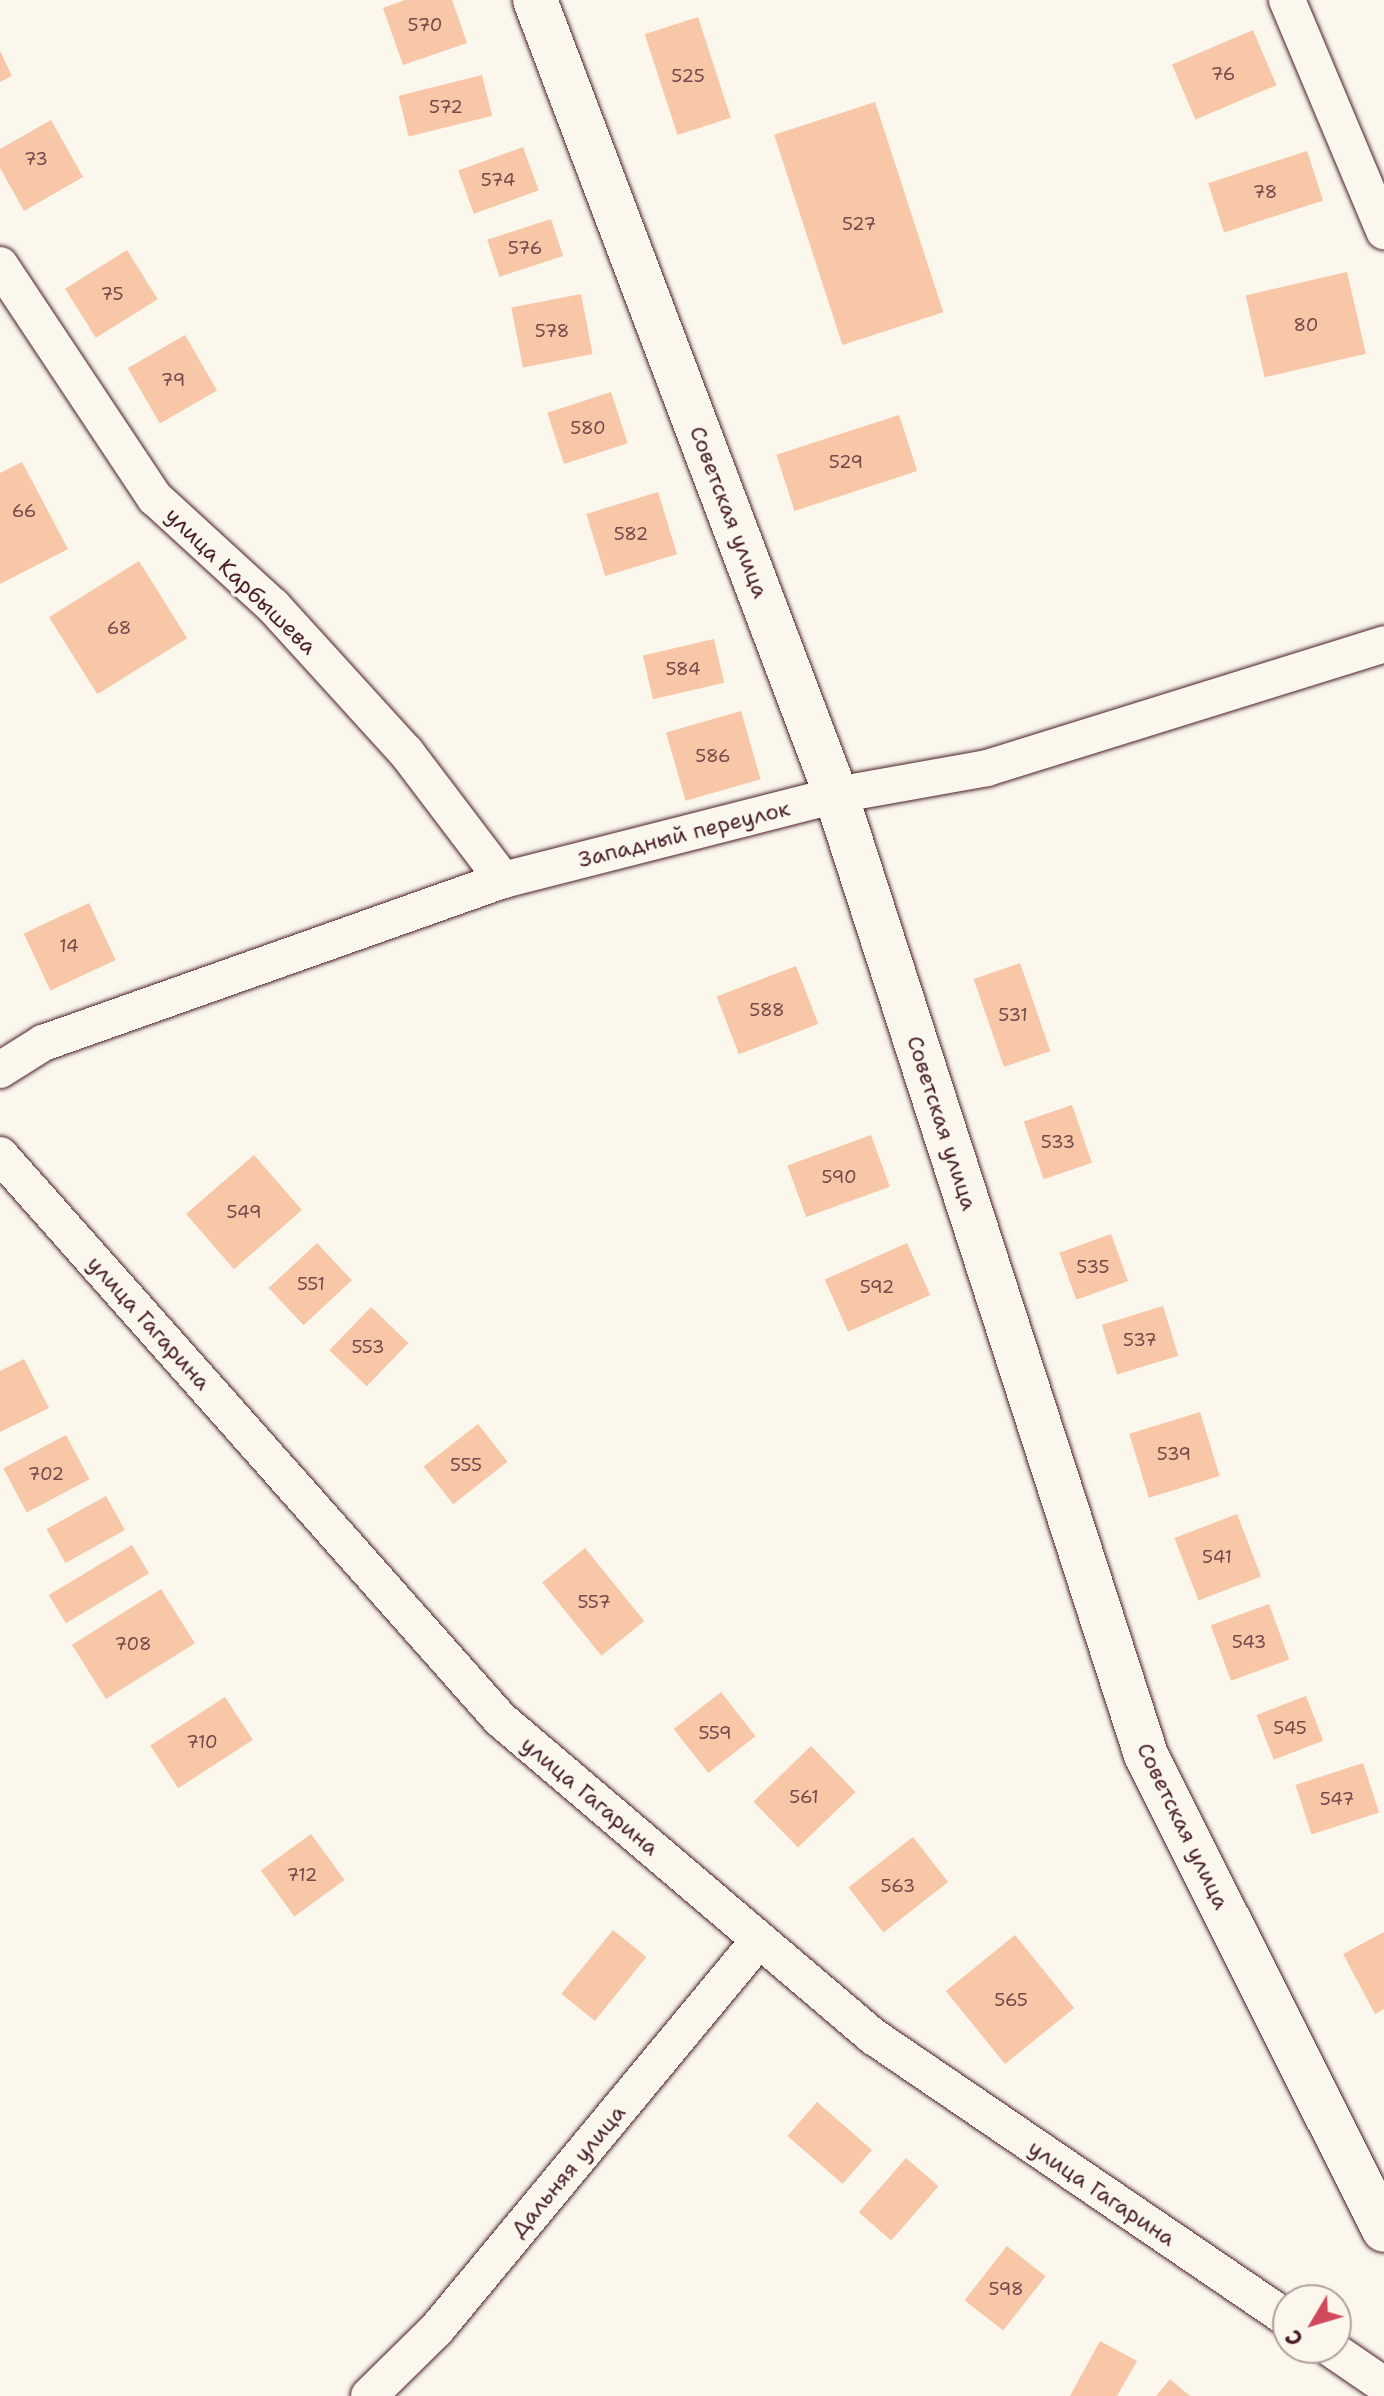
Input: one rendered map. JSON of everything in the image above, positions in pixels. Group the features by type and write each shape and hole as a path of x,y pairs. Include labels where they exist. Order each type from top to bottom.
{"street":[{"name":"Советская улица","path":"535,0 836,795 1146,1755 1384,2230"},
{"path":"1287,0 1384,231"},
{"name":"улица Карбышева","path":"0,265 155,498 273,606 406,752 503,880"},
{"name":"Западный переулок","path":"0,1070 43,1043 503,880 836,795 987,768 1384,644"},
{"name":"улица Гагарина","path":"0,1155 500,1719 874,2037 1272,2308"},
{"name":"Дальняя улица","path":"369,2396 437,2329 759,1940"},
{"path":"1352,2363 1384,2385"}],"building":[{"path":"405,0 452,0 467,43 403,65 383,8"},
{"path":"698,17 731,118 677,135 645,34"},
{"path":"1253,30 1276,85 1195,120 1172,64"},
{"path":"0,51 12,76 0,82"},
{"path":"482,75 492,116 409,137 399,96"},
{"path":"875,102 943,312 842,345 774,135"},
{"path":"51,120 83,177 24,211 0,168 0,149"},
{"path":"523,147 539,190 474,214 458,171"},
{"path":"1307,151 1323,200 1224,233 1208,183"},
{"path":"551,219 563,256 499,277 487,240"},
{"path":"127,250 158,299 96,338 65,289"},
{"path":"1347,272 1366,354 1265,377 1246,295"},
{"path":"581,294 593,354 523,367 511,308"},
{"path":"185,335 217,390 160,423 128,368"},
{"path":"611,392 628,443 564,464 547,413"},
{"path":"899,415 917,471 795,511 776,455"},
{"path":"22,462 68,549 0,584 0,473"},
{"path":"658,492 677,554 605,576 586,514"},
{"path":"139,561 187,638 97,694 49,617"},
{"path":"714,639 724,683 653,699 643,655"},
{"path":"741,711 761,779 686,801 666,732"},
{"path":"89,903 116,960 50,991 24,933"},
{"path":"1020,963 1050,1051 1004,1067 974,979"},
{"path":"796,966 818,1024 739,1054 717,996"},
{"path":"1072,1105 1092,1163 1044,1179 1024,1122"},
{"path":"871,1135 890,1187 806,1217 787,1165"},
{"path":"254,1155 302,1210 234,1269 186,1214"},
{"path":"1111,1234 1128,1281 1076,1300 1059,1253"},
{"path":"317,1243 352,1280 304,1325 269,1288"},
{"path":"907,1243 930,1295 848,1332 825,1280"},
{"path":"1163,1306 1178,1356 1117,1374 1102,1325"},
{"path":"371,1307 408,1343 367,1386 329,1350"},
{"path":"24,1359 49,1408 0,1432 0,1371"},
{"path":"1200,1412 1220,1476 1149,1498 1129,1434"},
{"path":"478,1424 508,1462 453,1504 424,1466"},
{"path":"66,1435 89,1479 27,1512 3,1468"},
{"path":"106,1496 125,1530 65,1563 47,1529"},
{"path":"1237,1514 1261,1577 1198,1601 1174,1538"},
{"path":"132,1545 149,1573 66,1623 49,1595"},
{"path":"585,1548 644,1621 601,1656 542,1583"},
{"path":"161,1589 195,1643 106,1699 72,1645"},
{"path":"1269,1604 1289,1659 1231,1681 1211,1625"},
{"path":"721,1692 755,1736 708,1773 674,1729"},
{"path":"1306,1696 1323,1741 1274,1760 1257,1715"},
{"path":"225,1697 253,1740 178,1788 150,1745"},
{"path":"811,1746 855,1792 798,1848 753,1802"},
{"path":"1363,1763 1379,1812 1312,1834 1295,1785"},
{"path":"311,1834 345,1880 294,1917 261,1870"},
{"path":"913,1837 948,1882 883,1932 848,1887"},
{"path":"613,1930 646,1957 595,2021 561,1994"},
{"path":"1384,1932 1384,2009 1375,2014 1343,1954"},
{"path":"1015,1935 1074,2008 1005,2064 946,1991"},
{"path":"817,2102 872,2150 843,2184 787,2136"},
{"path":"906,2158 938,2186 891,2241 859,2212"},
{"path":"1007,2246 1046,2276 1003,2331 965,2300"},
{"path":"1100,2341 1137,2361 1117,2396 1070,2396"},
{"path":"1170,2379 1190,2396 1156,2396"}]}
